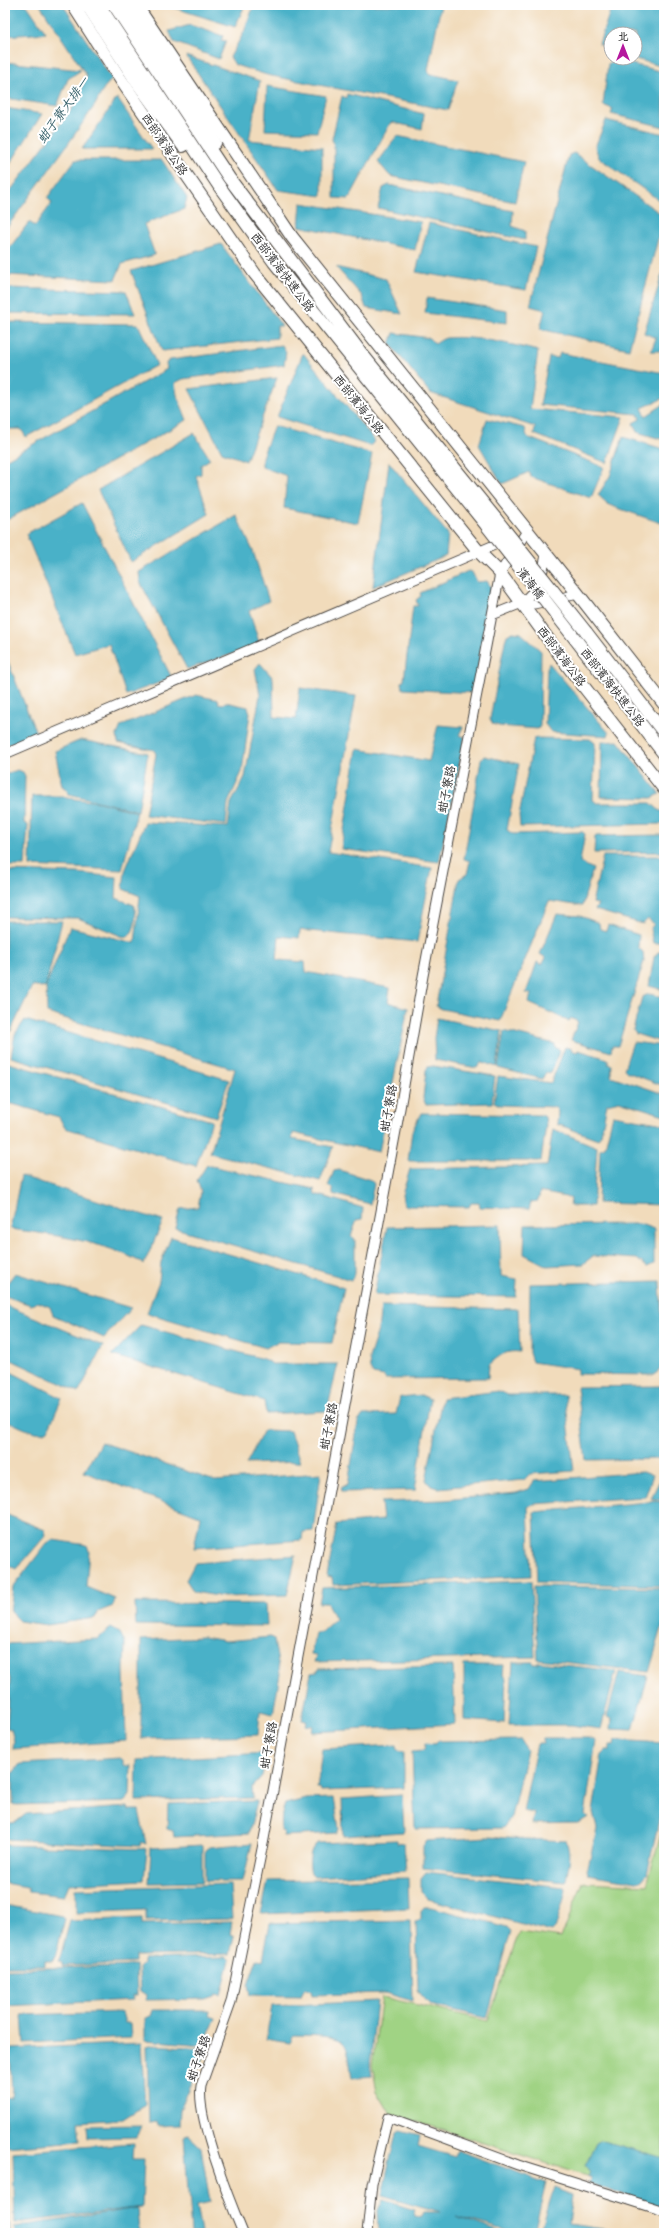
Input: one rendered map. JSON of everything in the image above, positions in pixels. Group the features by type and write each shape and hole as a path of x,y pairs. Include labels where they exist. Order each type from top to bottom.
{"main road":[{"name":"西部濱海公路","path":"73,5 121,80 255,274 479,552 500,574 570,669 664,789"},
{"path":"87,5 136,81 217,193 274,262"},
{"name":"西部濱海快速公路","path":"99,5 218,186 274,262 491,523"},
{"name":"西部濱海快速公路","path":"114,5 229,178 491,523"},
{"path":"127,5 283,250"},
{"path":"136,5 292,237 578,594 664,704"},
{"name":"濱海橋","path":"491,523 586,632"},
{"name":"濱海橋","path":"491,523 576,640"},
{"name":"西部濱海快速公路","path":"586,632 664,733"},
{"name":"西部濱海快速公路","path":"576,640 664,754"}],"street":[{"path":"5,754 527,531"},
{"path":"500,574 527,531"},
{"path":"492,615 522,603 540,584 546,555"},
{"name":"蚶子寮路","path":"243,2233 206,2125 199,2098 201,2086 231,2002 264,1839 398,1120 423,976 500,574"},
{"path":"522,603 534,604 578,594"},
{"path":"367,2233 372,2184 388,2117 518,2165 664,2211"}],"green space":[{"path":"664,1821 664,2201 390,2113 377,2091 372,2065 382,1997 488,2021 519,1932 561,1938 583,1882 647,1885"}],"water":[{"path":"5,5 27,5 46,33 5,36"},
{"path":"40,5 63,5 112,79 104,88 95,105 68,144 5,230 5,198 73,107 87,76"},
{"path":"165,5 245,5 235,27"},
{"path":"254,5 441,5 428,70 430,74 458,80 448,110 267,75 235,65 230,57 244,32"},
{"path":"612,5 664,5 664,67 643,61 643,26 605,26"},
{"path":"190,25 223,36 221,40 226,41 219,59 174,42 169,31"},
{"path":"603,32 603,46 599,44"},
{"path":"186,56 260,81 249,140 322,147 322,196 278,190"},
{"path":"5,62 81,70 68,79 57,106 5,98"},
{"path":"608,66 640,66 664,72 664,127 611,114 613,109 603,105"},
{"path":"267,86 326,96 317,132 265,130"},
{"path":"347,94 424,114 422,129 391,122 349,199 334,198 334,147 332,139 342,96 346,98"},
{"path":"117,98 152,149 82,149"},
{"path":"5,108 42,114 5,172"},
{"path":"606,120 664,134 663,203 599,158 595,147"},
{"path":"397,136 524,162 515,202 390,176 378,162"},
{"path":"574,153 664,216 629,349 540,329 545,310 530,306 569,155"},
{"path":"75,160 162,160 187,198 184,209 144,224 155,255 122,264 115,280 5,275 5,254 29,222 35,226 52,203 47,198"},
{"path":"389,185 513,211 512,226 525,231 525,240 378,208 383,188"},
{"path":"301,203 421,222 415,250 299,226"},
{"path":"429,223 536,247 526,290 416,272"},
{"path":"221,244 282,326 277,326 277,338 162,351 131,271"},
{"path":"336,267 386,279 402,314 366,308 362,296"},
{"path":"664,268 664,343 660,351 651,351 656,338 644,333"},
{"path":"5,288 126,291 135,314 5,313"},
{"path":"427,298 507,310 507,323 425,313"},
{"path":"5,322 138,324 157,365 26,437 21,429 5,429"},
{"path":"394,333 429,338 435,344 446,338 457,337 504,343 538,351 530,409 624,417 607,463 534,434 535,427 430,393 390,344"},
{"path":"282,345 286,352 284,365 183,379 175,383 177,395 187,420 5,521 5,460 167,369 166,363 170,360"},
{"path":"303,353 375,441 370,446 277,417"},
{"path":"560,353 664,373 664,398 642,408 646,416 664,404 664,440 637,432 633,423 640,419 638,414 540,405 549,357 558,358"},
{"path":"277,378 246,461 222,452 189,389"},
{"path":"487,419 525,428 527,437 604,467 591,498 531,477 529,472 502,484 479,445"},
{"path":"274,426 372,454 358,523 284,508 287,476 262,467 262,457"},
{"path":"194,433 210,459 201,465 201,474 196,476 209,514 131,562 98,490"},
{"path":"623,437 664,449 664,524 609,505 598,495 610,476"},
{"path":"389,462 448,534 446,556 373,587"},
{"path":"82,503 172,678 126,695 109,644 75,654 26,534"},
{"path":"236,515 253,551 269,601 249,611 260,645 187,669 140,582 139,572"},
{"path":"468,571 472,572 477,582 487,581 491,587 474,693 403,689 402,682 404,680 413,606 418,606 416,600 421,596 420,593"},
{"path":"513,632 521,633 541,651 540,726 538,729 499,726 493,724 490,719 505,641 507,635"},
{"path":"5,654 36,733 5,746"},
{"path":"260,663 273,678 274,717 296,719 300,688 356,696 328,852 432,868 417,942 300,930 299,938 279,936 277,960 305,962 306,972 390,988 388,1002 408,1008 379,1152 293,1133 292,1139 333,1147 320,1181 210,1153 235,1069 47,1013 46,986 70,927 135,943 140,896 123,889 125,871 145,822 228,827 231,803 245,777 260,695 255,669"},
{"path":"549,663 609,733 608,736 551,732 545,724 547,668"},
{"path":"196,695 219,700 218,703 223,704 225,702 248,707 250,713 242,772 228,803 226,825 145,815 156,754 154,750 118,743 117,735 121,726"},
{"path":"438,725 463,727 459,735 465,737 439,862 341,849 357,749 429,761"},
{"path":"534,738 590,739 595,743 593,800 597,803 651,803 660,811 664,811 664,824 520,827 519,815"},
{"path":"81,740 148,753 138,811 69,794 62,786 55,751"},
{"path":"618,741 660,794 652,798 601,797 602,742"},
{"path":"484,756 519,764 507,830 513,834 583,832 585,834 580,862 593,869 582,906 549,901 500,1021 442,1009 436,1006 459,879 467,874 470,861 464,859 481,760"},
{"path":"17,770 23,772 25,776 24,823 28,825 25,866 5,866 5,775"},
{"path":"32,796 64,796 66,798 99,802 137,812 122,870 30,866"},
{"path":"664,835 664,852 594,853 595,836"},
{"path":"603,856 664,856 664,943 653,943 650,929 654,924 648,919 643,924 595,910 598,904 592,903"},
{"path":"5,871 77,873 117,877 116,898 134,905 136,918 133,930 128,937 121,936 78,918 5,917"},
{"path":"557,914 580,916 599,923 600,929 606,931 608,925 639,935 638,947 643,952 644,961 618,1046 612,1046 611,1052 571,1040 578,1022 571,1018 569,1021 529,1003 531,993 526,993 537,962 542,965 546,958 540,954"},
{"path":"5,921 62,921 45,988 32,986 11,1031 5,1034"},
{"path":"658,952 664,952 664,990 649,986 654,957"},
{"path":"649,994 664,997 664,1043 636,1034 633,1030 642,997"},
{"path":"437,1018 502,1031 497,1067 482,1062 477,1068 435,1060 434,1038"},
{"path":"25,1020 229,1080 216,1117 11,1057 15,1034"},
{"path":"504,1031 555,1044 555,1047 560,1050 551,1072 545,1074 542,1079 498,1068"},
{"path":"633,1042 664,1046 664,1086 627,1072 624,1069"},
{"path":"565,1047 577,1052 578,1050 608,1059 608,1064 612,1065 611,1076 664,1094 664,1115 619,1101 607,1104 601,1134 598,1139 557,1124 558,1112 555,1107 500,1105 494,1102 498,1076 551,1083"},
{"path":"5,1062 212,1121 196,1166 65,1128 59,1117 5,1102"},
{"path":"433,1066 495,1076 492,1103 426,1105 423,1098 426,1070 428,1067"},
{"path":"421,1113 542,1115 545,1117 546,1125 541,1161 408,1161 412,1131"},
{"path":"613,1115 664,1124 664,1205 598,1203 600,1149 605,1147"},
{"path":"553,1129 597,1147 593,1206 570,1206 571,1198 540,1192 538,1201 531,1202 529,1209 480,1207 479,1203 471,1203 469,1207 404,1206 402,1195 410,1169 547,1166"},
{"path":"207,1165 314,1189 315,1194 363,1208 362,1219 357,1220 351,1236 355,1239 355,1274 351,1280 175,1228 180,1209 198,1207 201,1192 197,1180"},
{"path":"339,1170 371,1180 374,1184 370,1204 333,1194 333,1189 328,1186 334,1171"},
{"path":"21,1176 163,1221 144,1264 129,1256 96,1244 10,1229"},
{"path":"640,1224 654,1229 654,1264 647,1267 637,1259 593,1256 583,1264 547,1266 524,1254 525,1225"},
{"path":"500,1225 501,1276 517,1279 516,1297 374,1295 387,1227"},
{"path":"171,1237 344,1288 332,1343 277,1342 266,1348 147,1313 159,1281 161,1262"},
{"path":"15,1273 131,1308 104,1338 53,1315 50,1307 38,1302 31,1305 5,1296 5,1286"},
{"path":"660,1281 664,1363 655,1375 578,1374 578,1369 532,1362 529,1353 530,1284"},
{"path":"5,1305 103,1346 79,1392 5,1357"},
{"path":"381,1306 518,1309 520,1352 503,1354 497,1358 489,1365 488,1378 385,1379 384,1376 373,1374 370,1369 369,1358 378,1330"},
{"path":"141,1325 267,1360 272,1364 338,1364 327,1411 266,1414 264,1401 112,1355"},
{"path":"5,1369 62,1398 48,1430 44,1432 33,1431 5,1420"},
{"path":"661,1386 665,1412 659,1459 586,1460 577,1387"},
{"path":"499,1391 508,1395 565,1395 574,1471 530,1474 524,1480 438,1488 431,1486 426,1480 442,1398"},
{"path":"421,1395 430,1399 415,1490 342,1492 341,1488 348,1484 358,1422 363,1415 396,1414 400,1397"},
{"path":"264,1430 290,1431 300,1462 246,1464"},
{"path":"101,1442 215,1481 321,1473 313,1531 303,1532 302,1540 194,1548 200,1516 84,1472"},
{"path":"642,1472 653,1475 645,1497 533,1504 528,1507 531,1576 333,1585 332,1577 327,1576 337,1524 383,1520 381,1502 444,1500 516,1493 529,1489 534,1481"},
{"path":"664,1480 664,1501 651,1498 659,1482"},
{"path":"653,1500 664,1503 664,1586 537,1582 534,1512 648,1502"},
{"path":"5,1514 45,1530 46,1535 17,1569 5,1565"},
{"path":"53,1540 87,1545 89,1551 86,1587 115,1599 113,1606 98,1612 95,1618 47,1625 19,1621 10,1612 13,1587 47,1543"},
{"path":"296,1555 287,1595 224,1597 194,1592 186,1580 195,1563"},
{"path":"531,1581 535,1657 314,1662 316,1656 311,1655 315,1633 321,1632 335,1619 327,1603 319,1603 322,1588"},
{"path":"534,1586 664,1588 664,1621 649,1672 538,1659"},
{"path":"135,1603 266,1604 267,1626 136,1625"},
{"path":"111,1628 120,1633 125,1643 124,1670 126,1741 13,1749 14,1741 11,1729 7,1728 10,1679 5,1665 5,1644 97,1639"},
{"path":"203,1637 225,1641 271,1637 274,1640 280,1674 273,1714 260,1711 258,1735 141,1738 141,1640"},
{"path":"513,1662 532,1662 533,1664 538,1664 538,1662 616,1671 601,1729 571,1725 509,1725"},
{"path":"464,1665 504,1665 503,1675 506,1679 504,1723 464,1720"},
{"path":"453,1666 455,1724 312,1732 313,1726 306,1725 307,1721 302,1720 311,1673 317,1672 319,1669"},
{"path":"619,1672 648,1676 633,1730 611,1729 612,1719 607,1717"},
{"path":"542,1738 589,1738 596,1741 585,1815 588,1817 579,1823 532,1824 534,1813 523,1811 537,1744 543,1744"},
{"path":"521,1740 527,1750 511,1817 503,1828 415,1829 412,1751 424,1750 425,1743 436,1744 437,1741"},
{"path":"615,1740 664,1743 664,1797 647,1874 641,1881 636,1882 588,1874 587,1871 597,1829 593,1812 602,1754 606,1750 610,1750 610,1745 614,1745"},
{"path":"397,1745 398,1750 404,1751 404,1788 321,1791 320,1788 317,1788 322,1749"},
{"path":"267,1753 262,1776 252,1787 253,1798 136,1801 137,1760"},
{"path":"120,1758 123,1760 123,1766 131,1766 130,1795 126,1802 13,1805 13,1773 20,1764"},
{"path":"402,1795 403,1832 343,1836 342,1799"},
{"path":"334,1798 339,1829 337,1833 283,1836 284,1832 281,1831 282,1813 285,1804 306,1799"},
{"path":"257,1801 249,1833 174,1837 173,1831 167,1829 168,1804"},
{"path":"128,1807 129,1810 139,1810 146,1844 141,1842 140,1846 5,1839 6,1824 16,1822 26,1814"},
{"path":"487,1837 566,1841 570,1850 570,1855 566,1882 423,1868 423,1846 426,1841"},
{"path":"397,1840 397,1844 404,1843 406,1871 314,1877 311,1874 311,1853 312,1849 318,1843"},
{"path":"252,1843 243,1881 205,1881 205,1850 209,1847"},
{"path":"5,1845 147,1849 144,1880 69,1884 64,1896 28,1892 27,1887 5,1883"},
{"path":"202,1845 202,1882 149,1883 151,1848"},
{"path":"426,1872 564,1887 566,1889 565,1895 555,1929 552,1932 428,1899 421,1892 421,1878"},
{"path":"408,1878 409,1908 261,1914 268,1881"},
{"path":"230,1884 232,1919 146,1921 146,1910 76,1913 76,1889"},
{"path":"5,1905 62,1916 65,1919 54,1961 45,1961 45,1966 5,1966"},
{"path":"424,1907 431,1907 507,1927 511,1931 487,2018 430,2005 418,1991 416,1922 421,1919 421,1911"},
{"path":"142,1918 142,1924 232,1922 230,1934 234,1936 230,1954 135,1956 135,1963 63,1966 63,1963 59,1961 70,1921"},
{"path":"411,1920 413,2001 385,1993 312,1995 311,1991 305,1989 301,1996 250,1995 248,1985 257,1959 263,1960 270,1923"},
{"path":"227,1957 230,1960 221,1995 216,1994 215,1996 206,1999 146,2000 146,1996 140,1992 139,1968 143,1964 143,1959"},
{"path":"136,1966 137,1996 132,1996 133,2000 5,2006 5,1969"},
{"path":"377,2001 370,2065 372,2076 352,2078 346,2047 338,2039 323,2036 294,2035 290,2043 266,2039 272,2006"},
{"path":"153,2010 210,2010 209,2016 216,2018 204,2045 145,2040 145,2018 151,2016"},
{"path":"122,2012 125,2023 130,2023 131,2038 24,2043 22,2015"},
{"path":"141,2043 145,2105 123,2119 78,2122 80,2141 5,2147 5,2098 12,2097 10,2049"},
{"path":"147,2046 207,2048 180,2110 179,2125 158,2126 157,2122 149,2123"},
{"path":"141,2125 136,2137 88,2138 87,2126"},
{"path":"400,2130 420,2135 418,2146 455,2157 457,2150 546,2183 534,2233 515,2233 455,2216 503,2233 379,2233 378,2210 383,2199 415,2209 413,2215 421,2218 424,2212 441,2212 382,2195 396,2133"},
{"path":"188,2135 201,2147 210,2202 196,2205 201,2233 191,2233 184,2136"},
{"path":"600,2140 664,2158 664,2210 586,2182 590,2182 590,2177 587,2177 589,2171 585,2165 596,2142"},
{"path":"134,2143 133,2159 144,2159 142,2207 15,2223 13,2152"},
{"path":"6,2157 10,2233 5,2233"},
{"path":"554,2188 572,2195 568,2224 632,2233 540,2233"},
{"path":"137,2208 139,2233 16,2233 14,2227"}],"water label":[{"name":"蚶子寮大排一","path":"63,110"}]}
